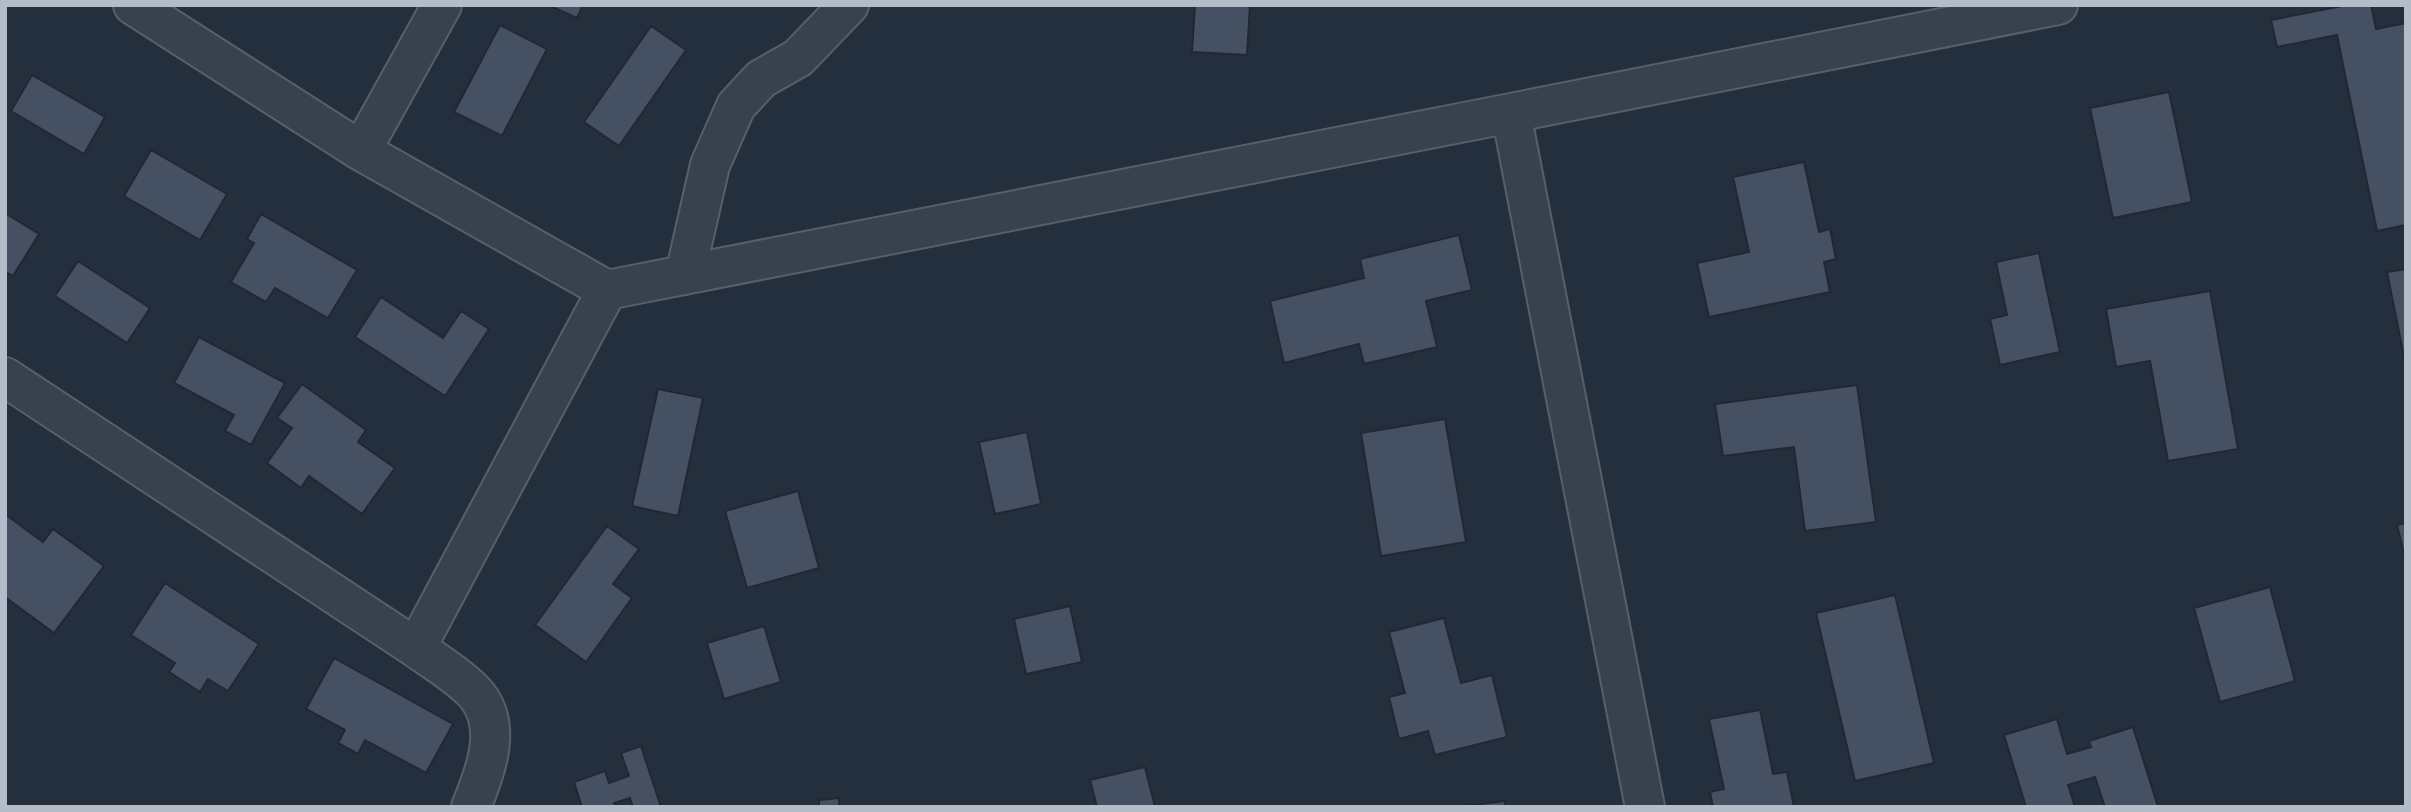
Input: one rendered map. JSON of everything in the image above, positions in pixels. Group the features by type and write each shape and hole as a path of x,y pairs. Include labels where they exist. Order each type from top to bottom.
{"street":[{"path":"133,5 361,151 607,290 2058,5"},
{"path":"361,151 442,5"},
{"path":"685,275 710,165 736,106 761,79 798,58 849,5"},
{"path":"1511,113 1645,807"},
{"path":"416,648 607,290"},
{"path":"5,377 416,648 473,691 487,711 490,733 489,757 471,807"}],"building":[{"path":"548,5 583,5 577,18"},
{"path":"1195,5 1250,5 1247,55 1192,52"},
{"path":"2347,5 2371,5 2376,29 2406,23 2406,225 2377,231 2337,35 2277,47 2271,20"},
{"path":"500,25 547,49 502,136 454,112"},
{"path":"651,26 686,50 619,146 584,122"},
{"path":"32,75 105,117 84,154 11,111"},
{"path":"2169,92 2192,202 2113,218 2090,108"},
{"path":"151,150 227,194 200,240 124,196"},
{"path":"1804,162 1819,232 1830,229 1836,259 1824,262 1830,292 1709,317 1697,263 1749,252 1733,177"},
{"path":"5,213 39,234 13,276 5,272"},
{"path":"261,214 357,270 328,318 275,288 266,302 231,282 254,243 247,239"},
{"path":"1459,235 1472,290 1426,301 1437,347 1364,364 1359,344 1284,363 1270,301 1364,278 1360,259"},
{"path":"2039,253 2060,352 2000,365 1990,319 2007,315 1996,262"},
{"path":"78,261 150,308 127,343 55,296"},
{"path":"2406,269 2406,367 2387,272"},
{"path":"2210,291 2238,449 2168,461 2150,361 2116,367 2106,309"},
{"path":"381,297 443,338 461,311 489,329 445,396 355,337"},
{"path":"199,337 285,383 251,445 225,431 234,415 174,383"},
{"path":"302,384 366,430 358,442 395,468 362,514 309,476 301,488 267,463 292,428 277,418"},
{"path":"1857,385 1876,522 1805,531 1794,447 1723,456 1715,404"},
{"path":"658,389 703,398 678,516 632,506"},
{"path":"1445,419 1466,542 1381,556 1361,433"},
{"path":"1027,432 1041,504 995,514 979,442"},
{"path":"798,491 819,568 747,588 725,511"},
{"path":"5,514 43,542 53,529 104,566 54,633 5,597"},
{"path":"2406,523 2406,562 2397,525"},
{"path":"607,526 639,549 613,584 632,598 586,662 535,625"},
{"path":"165,583 259,644 228,691 208,679 200,692 169,672 175,663 131,635"},
{"path":"2270,587 2295,681 2220,702 2194,608"},
{"path":"1895,595 1934,763 1855,781 1816,613"},
{"path":"1070,606 1082,662 1026,674 1014,619"},
{"path":"1444,618 1461,683 1492,675 1507,737 1435,755 1428,731 1399,739 1389,697 1405,693 1389,632"},
{"path":"764,626 781,682 724,699 707,643"},
{"path":"334,658 453,724 426,773 365,740 358,754 338,743 345,730 306,709"},
{"path":"1760,710 1773,774 1787,772 1794,807 1713,807 1710,792 1724,789 1709,719"},
{"path":"2057,719 2067,754 2091,747 2089,741 2133,727 2158,807 2105,807 2095,777 2068,785 2075,807 2026,807 2004,735"},
{"path":"641,746 661,807 633,807 630,798 614,803 616,807 582,807 574,782 605,771 609,783 629,776 621,753"},
{"path":"1145,767 1155,807 1097,807 1090,780"},
{"path":"839,798 839,807 819,807 819,800"},
{"path":"1505,801 1505,807 1458,807"}]}
